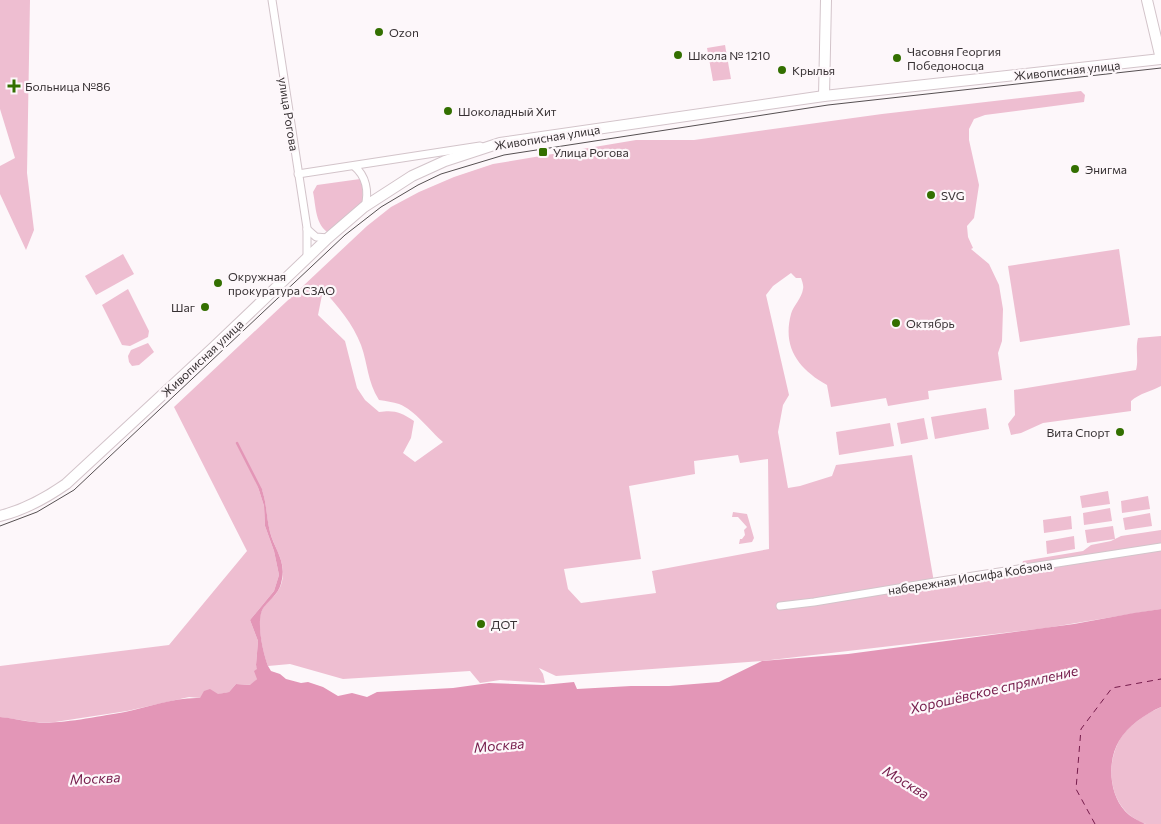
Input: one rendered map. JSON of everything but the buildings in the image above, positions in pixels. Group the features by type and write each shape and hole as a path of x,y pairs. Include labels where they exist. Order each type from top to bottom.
{"street":[{"name":"улица Рогова","path":"272,0 307,228 307,259"},
{"path":"824,96 826,0"},
{"path":"1147,0 1161,59"},
{"name":"Живописная улица","path":"0,516 30,505 66,484 328,238 364,207 428,168 500,143 824,96 1161,59"},
{"path":"298,174 500,143"},
{"path":"354,166 360,171 365,180 367,196 364,207"},
{"path":"307,228 316,237 328,238"},
{"name":"набережная Иосифа Кобзона","path":"780,606 1161,546"}],"shaded area":[{"name":"Больница №86","path":"0,0 30,0 27,173 34,230 26,250 0,194 0,166 15,158 0,109"},
{"path":"725,45 731,79 713,81 707,48"},
{"path":"1081,91 1085,95 1084,102 985,115 974,119 969,129 969,140 979,185 974,218 967,226 968,237 973,248 971,249 989,264 999,285 1003,309 1002,341 998,353 1002,380 928,391 929,399 888,406 886,398 831,407 827,385 808,372 795,356 791,347 789,326 792,311 802,292 801,278 796,278 791,273 773,286 766,295 789,395 783,405 778,432 788,488 832,476 836,465 912,455 935,588 1014,574 1020,572 1023,561 1083,551 1091,545 1111,541 1121,536 1161,530 1161,609 1046,628 762,661 556,676 539,668 545,683 500,680 480,683 470,671 343,679 290,664 268,666 261,638 260,615 265,605 278,592 282,582 283,569 270,532 263,493 261,487 258,487 264,506 265,526 274,551 279,575 274,591 250,620 258,641 257,679 251,685 236,684 229,692 200,698 189,697 127,711 55,722 34,722 0,717 0,666 169,645 247,551 174,407 367,226 391,207 419,192 454,177 493,164 636,140 694,140 882,114","holes":["323,290 345,316 358,337 372,386 379,400 397,403 405,407 417,416 443,442 415,462 403,453 411,438 414,421 397,412 379,412 365,400 357,388 345,341 318,315","738,455 740,463 768,459 769,549 652,571 656,593 581,603 568,589 564,569 641,559 629,486 695,474 694,461"]},
{"path":"360,179 362,181 363,202 329,233 324,230 317,215 313,192 317,185"},
{"path":"1119,249 1130,325 1020,342 1008,266"},
{"path":"123,254 134,274 96,295 85,276"},
{"path":"128,289 149,331 148,337 130,346 122,345 102,305"},
{"path":"1161,336 1161,386 1131,401 1131,411 1043,423 1021,433 1011,435 1008,424 1015,415 1014,390 1136,370 1138,338"},
{"path":"148,343 154,352 139,365 132,366 128,356 131,350"},
{"path":"986,408 989,429 935,439 931,417"},
{"path":"924,418 928,439 901,444 897,423"},
{"path":"890,423 894,446 839,455 836,432"},
{"path":"1108,491 1110,504 1082,508 1080,496"},
{"path":"1148,496 1150,509 1122,513 1121,501"},
{"path":"1110,508 1112,521 1084,525 1083,513"},
{"path":"733,512 747,514 754,538 752,542 739,544 740,539 745,535 744,530 747,527 738,517 732,517"},
{"path":"1150,513 1152,526 1125,530 1123,518"},
{"path":"1071,516 1072,529 1044,533 1043,520"},
{"path":"1113,526 1115,539 1087,543 1085,530"},
{"path":"1074,536 1075,549 1047,554 1046,541"},
{"path":"1161,707 1161,824 1146,824 1132,817 1119,802 1112,783 1112,762 1114,752 1121,737 1142,717"}],"water":[{"path":"258,487 261,487 263,493 270,532 281,560 283,572 279,588 261,612 262,645 268,666 271,671 280,674 286,679 301,683 308,682 323,687 338,696 352,693 367,697 377,692 453,688 489,683 543,685 574,682 577,689 669,686 719,682 762,661 848,654 1074,624 1161,609 1161,707 1137,721 1127,730 1115,749 1111,767 1113,787 1120,804 1129,815 1145,824 0,824 0,717 44,723 79,720 172,701 200,698 204,691 210,689 218,694 229,692 236,684 250,685 257,679 254,671 257,669 258,641 250,620 274,591 279,575 274,551 265,526 264,506"}],"waterway":[{"path":"237,443 261,490"}],"ferry route":[{"path":"1095,824 1076,789 1081,729 1112,688 1161,679"}],"tram line":[{"path":"0,526 37,512 74,490 345,235 381,207 441,174 504,155 828,105 1161,68"}],"place":[{"name":"Ozon","path":"379,32"},
{"name":"Школа № 1210","path":"678,55"},
{"name":"Часовня Георгия Победоносца","path":"897,58"},
{"name":"Крылья","path":"782,70"},
{"name":"Больница №86","path":"14,86"},
{"name":"Шоколадный Хит","path":"448,111"},
{"name":"Улица Рогова","path":"543,152"},
{"name":"Энигма","path":"1075,169"},
{"name":"SVG","path":"931,195"},
{"name":"Окружная прокуратура СЗАО","path":"218,283"},
{"name":"Шаг","path":"205,307"},
{"name":"Октябрь","path":"896,323"},
{"name":"Вита Спорт","path":"1120,432"},
{"name":"ДОТ","path":"481,624"}],"water label":[{"name":"Хорошёвское спрямление","path":"994,689"},
{"name":"Москва","path":"499,745"},
{"name":"Москва","path":"95,778"},
{"name":"Москва","path":"906,782"}]}
